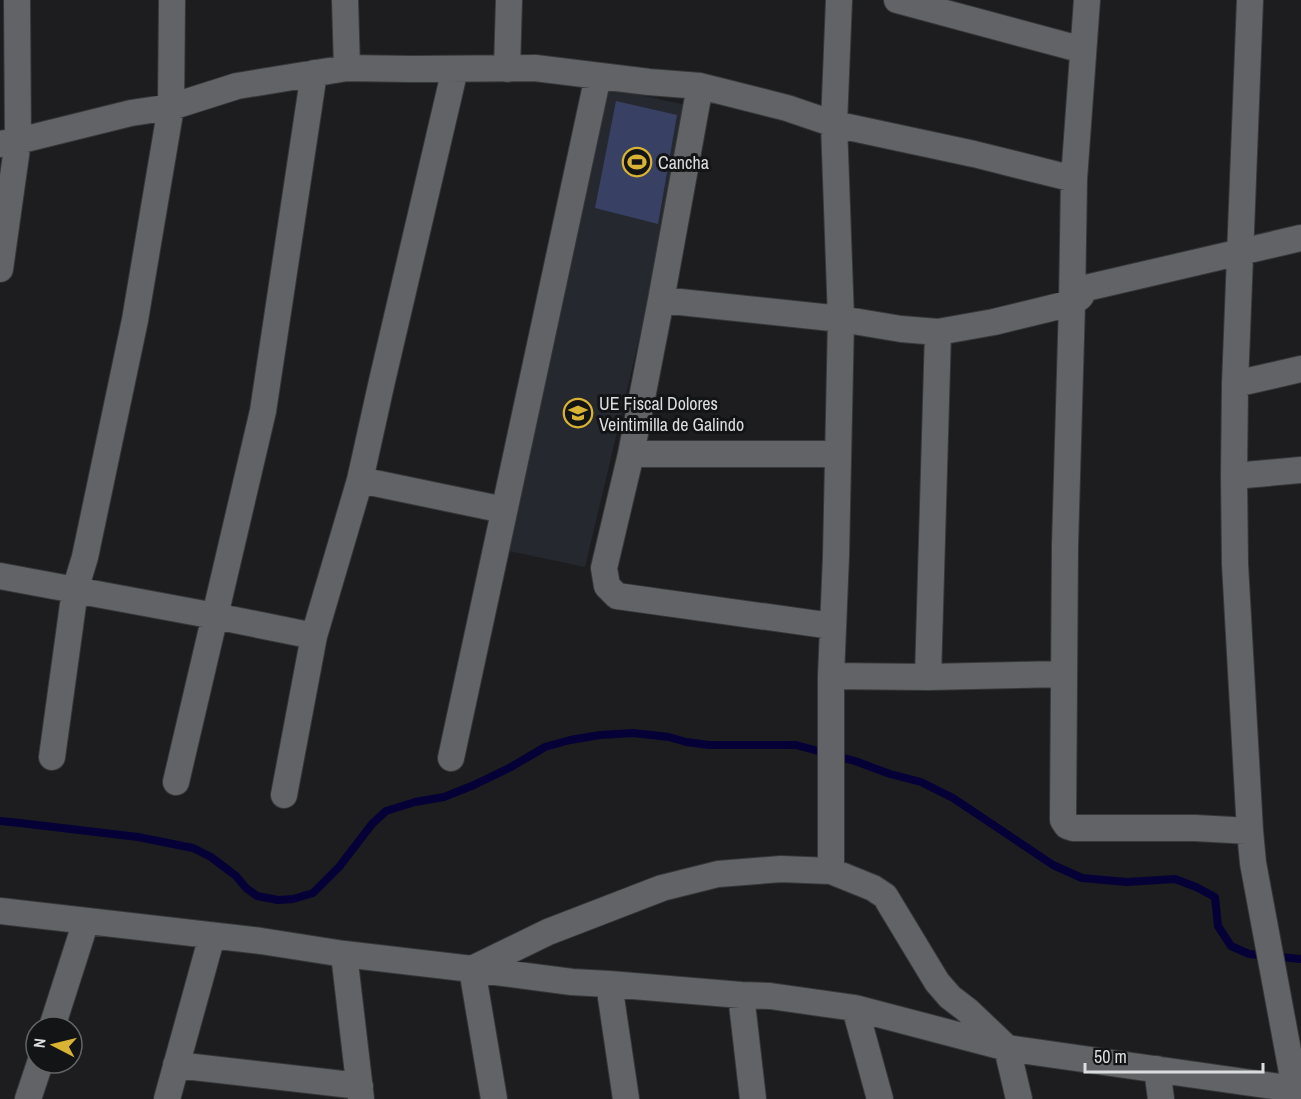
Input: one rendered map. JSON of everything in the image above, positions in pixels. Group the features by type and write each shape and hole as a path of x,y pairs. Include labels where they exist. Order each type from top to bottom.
{"street":[{"path":"0,269 17,0"},
{"path":"52,757 75,590 85,557 132,332 171,107 172,0"},
{"path":"345,0 347,68"},
{"path":"507,69 509,0"},
{"path":"831,871 831,676 841,319 834,124 838,0"},
{"path":"897,0 1083,50"},
{"path":"1087,0 1074,179 1065,546 1063,820 1067,826 1073,828 1195,828 1250,831"},
{"path":"0,911 261,941 344,954 572,982 770,996 855,1008 1007,1048 1157,1069 1298,1093 1255,874 1250,831 1235,564 1235,384 1250,0"},
{"path":"9,143 131,113 171,107 237,86 347,68 535,68 700,86 787,108 834,124 974,154 1074,179"},
{"path":"284,795 314,636 360,480 455,69"},
{"path":"176,782 263,411 314,73"},
{"path":"451,758 598,76"},
{"path":"700,86 631,454 604,567 607,586 617,596 832,626"},
{"path":"661,300 938,332 994,322 1072,303 1086,288 1301,238"},
{"path":"928,677 938,332"},
{"path":"1235,384 1301,369"},
{"path":"631,454 838,454"},
{"path":"1234,476 1301,470"},
{"path":"360,480 504,510"},
{"path":"0,576 314,636"},
{"path":"831,676 928,677 1064,674"},
{"path":"472,969 548,932 662,888 718,874 781,869 831,871 873,888 885,896 937,982 950,997 1007,1048 1018,1099"},
{"path":"55,1015 86,921"},
{"path":"167,1099 212,936"},
{"path":"176,1065 360,1092 344,954"},
{"path":"472,969 494,1099"},
{"path":"609,984 626,1099"},
{"path":"741,995 753,1099"},
{"path":"855,1008 880,1099"},
{"path":"1157,1069 1161,1099"},
{"path":"28,1099 36,1075"}],"shaded area":[{"name":"UE Fiscal Dolores Veintimilla de Galindo","path":"608,88 686,105 654,276 585,567 504,550"},
{"name":"Cancha","path":"616,101 677,115 658,224 595,208"}],"waterway":[{"path":"0,821 138,837 193,848 211,857 257,896 278,900 293,899 313,893 339,867 372,824 386,811 415,802 444,797 474,785 545,747 600,735 633,733 709,745 796,745 921,782 953,798 1053,865 1082,878 1127,882 1175,879 1196,887 1215,897 1218,926 1231,946 1249,954 1301,959"}],"place":[{"name":"Cancha","path":"637,162"},
{"name":"UE Fiscal Dolores Veintimilla de Galindo","path":"578,413"}]}
